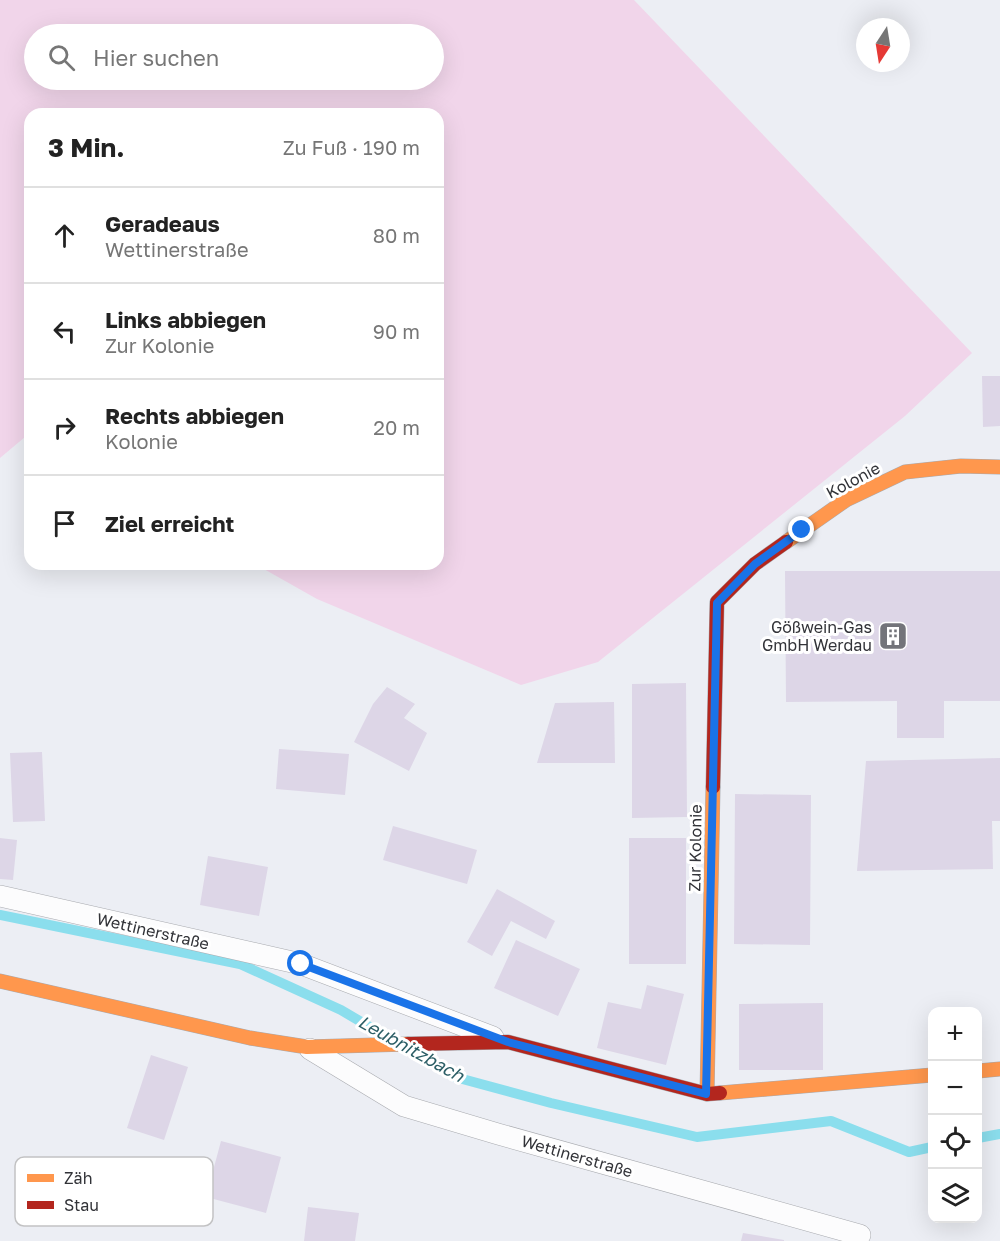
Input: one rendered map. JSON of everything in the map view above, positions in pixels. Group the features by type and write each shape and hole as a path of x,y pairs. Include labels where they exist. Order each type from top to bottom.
{"street":[{"name":"Kolonie","path":"717,603 755,564 846,500 905,472 962,466 1000,467"},
{"name":"Zur Kolonie","path":"706,1094 717,603"},
{"name":"Wettinerstraße","path":"0,981 250,1038 307,1047 508,1042 706,1094 928,1075"},
{"path":"982,1071 1000,1069"}],"lane":[{"name":"Wettinerstraße","path":"0,896 301,964 508,1042"},
{"name":"Wettinerstraße","path":"307,1047 404,1106 861,1235"}],"shaded area":[{"path":"0,0 634,0 972,353 905,416 598,662 521,685 317,599 266,570 444,570 444,108 24,108 24,438 0,458"}],"building":[{"path":"982,376 1000,376 1000,426 983,427"},
{"name":"Gößwein-Gas GmbH Werdau","path":"785,571 1000,571 1000,701 944,701 944,738 897,738 897,701 786,702"},
{"path":"686,683 687,817 632,818 632,684"},
{"path":"387,687 415,704 404,718 427,733 409,771 354,742 373,704"},
{"path":"614,702 615,763 537,763 555,703"},
{"path":"279,749 349,754 345,795 276,789"},
{"path":"42,752 45,821 13,822 10,753"},
{"path":"1000,758 1000,821 992,821 993,869 857,871 866,761"},
{"path":"735,794 811,795 810,945 734,944"},
{"path":"393,826 477,850 467,884 383,860"},
{"path":"0,838 17,840 13,880 0,879"},
{"path":"629,838 686,838 686,964 629,964"},
{"path":"208,856 268,867 259,916 200,905"},
{"path":"497,889 555,921 546,939 511,921 492,956 467,942"},
{"path":"516,940 580,969 558,1016 494,988"},
{"path":"647,985 684,994 666,1065 597,1048 608,1002 641,1009"},
{"path":"823,1003 823,1070 739,1070 739,1004"},
{"path":"151,1055 188,1067 164,1140 127,1128"},
{"path":"221,1141 281,1157 266,1213 213,1199 213,1171"},
{"path":"308,1207 359,1213 355,1241 304,1241"},
{"path":"743,1233 784,1240 784,1241 741,1241"}],"waterway":[{"name":"Leubnitzbach","path":"0,915 240,964 341,1010 385,1036"},
{"name":"Leubnitzbach","path":"417,1054 455,1077 551,1103 697,1137 831,1121 909,1152 928,1148"},
{"name":"Leubnitzbach","path":"982,1137 1000,1134"}],"traffic: slow":[{"path":"786,542 846,500 905,472 961,466 1000,467"},
{"path":"707,1094 713,787"},
{"path":"0,981 250,1038 307,1047 408,1044"},
{"path":"982,1071 1000,1069"},
{"path":"720,1093 928,1075"}],"traffic: jam":[{"path":"713,787 717,602 755,564 786,542"},
{"path":"408,1044 508,1042 707,1094 720,1093"}],"place":[{"name":"Gößwein-Gas GmbH Werdau","path":"893,636"}],"route":[{"path":"301,964 508,1042 706,1094 717,603 755,564 802,530"}]}
